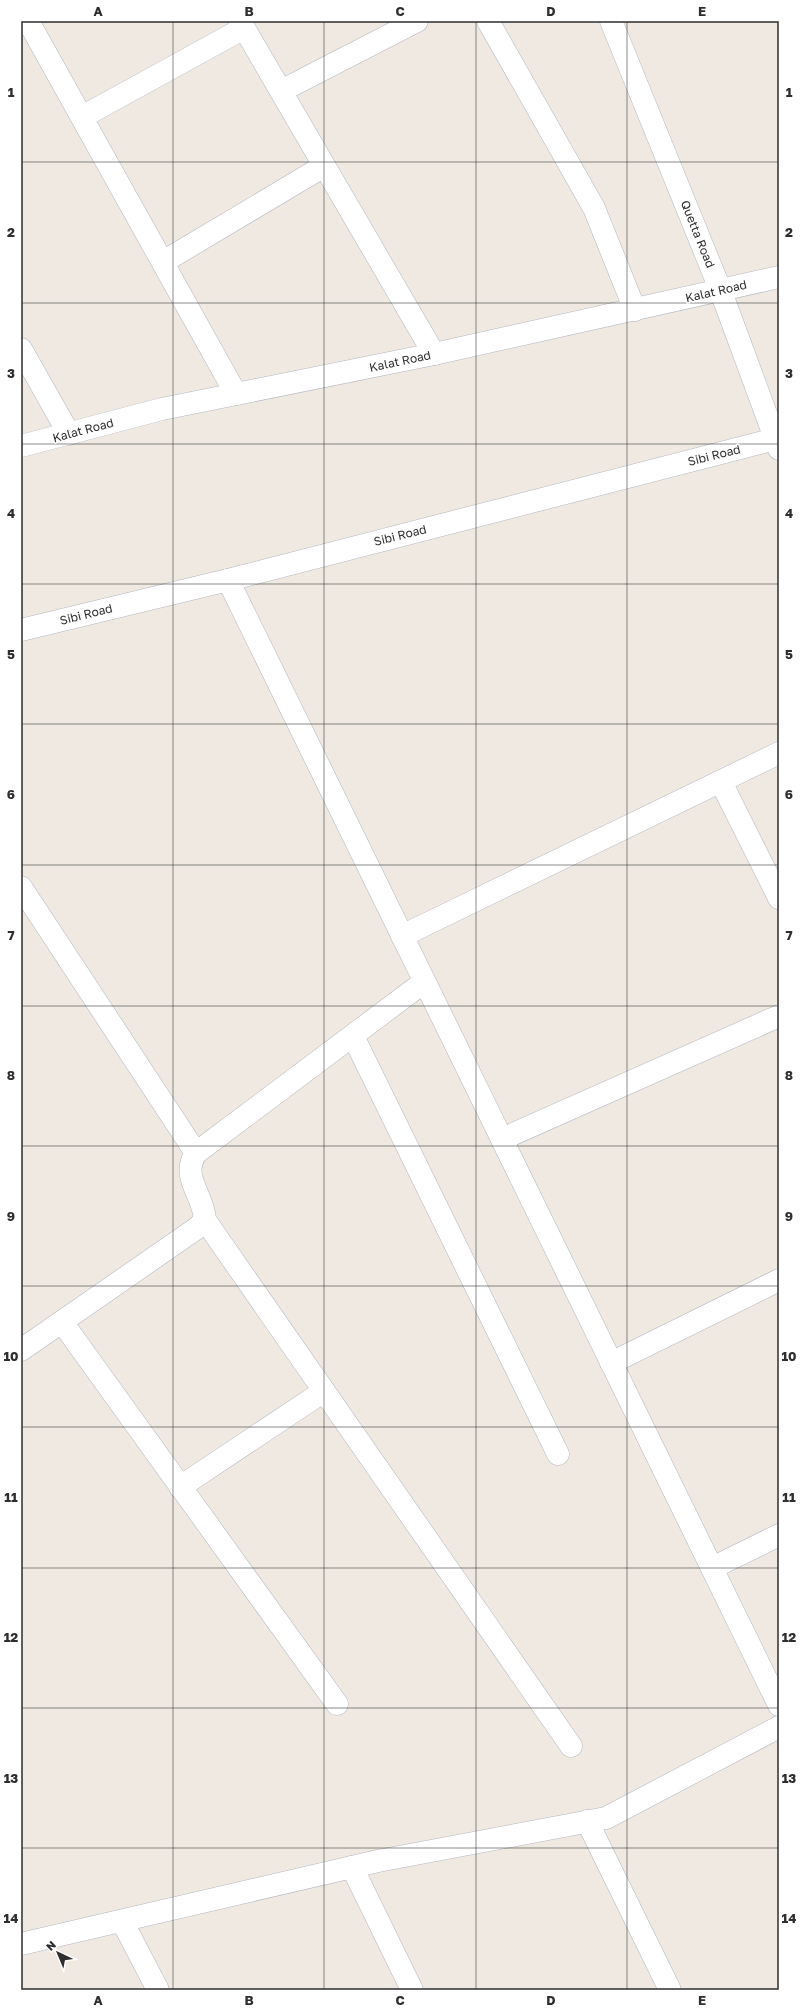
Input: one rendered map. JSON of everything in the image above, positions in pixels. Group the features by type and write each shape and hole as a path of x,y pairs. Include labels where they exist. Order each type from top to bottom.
{"street":[{"path":"28,21 236,394"},
{"path":"281,91 417,21"},
{"path":"488,21 594,208 635,310"},
{"name":"Quetta Road","path":"611,21 720,290 778,442"},
{"path":"82,117 242,25 434,354"},
{"path":"163,262 324,166"},
{"name":"Kalat Road","path":"21,446 162,409 434,354 779,277"},
{"path":"21,349 69,434"},
{"name":"Sibi Road","path":"21,630 228,580 778,442"},
{"path":"228,580 779,1705"},
{"path":"402,936 779,753"},
{"path":"721,782 779,898"},
{"path":"21,887 196,1153"},
{"path":"424,982 196,1153 190,1162 190,1173 205,1211 205,1220 572,1746"},
{"path":"502,1139 779,1016"},
{"path":"353,1036 558,1454"},
{"path":"21,1350 197,1228 205,1220"},
{"path":"611,1362 779,1280"},
{"path":"62,1322 337,1704"},
{"path":"180,1487 324,1391"},
{"path":"712,1568 779,1535"},
{"path":"21,1944 352,1867 606,1818 779,1727"},
{"path":"587,1821 670,1990"},
{"path":"352,1867 412,1990"},
{"path":"122,1921 158,1990"}]}
